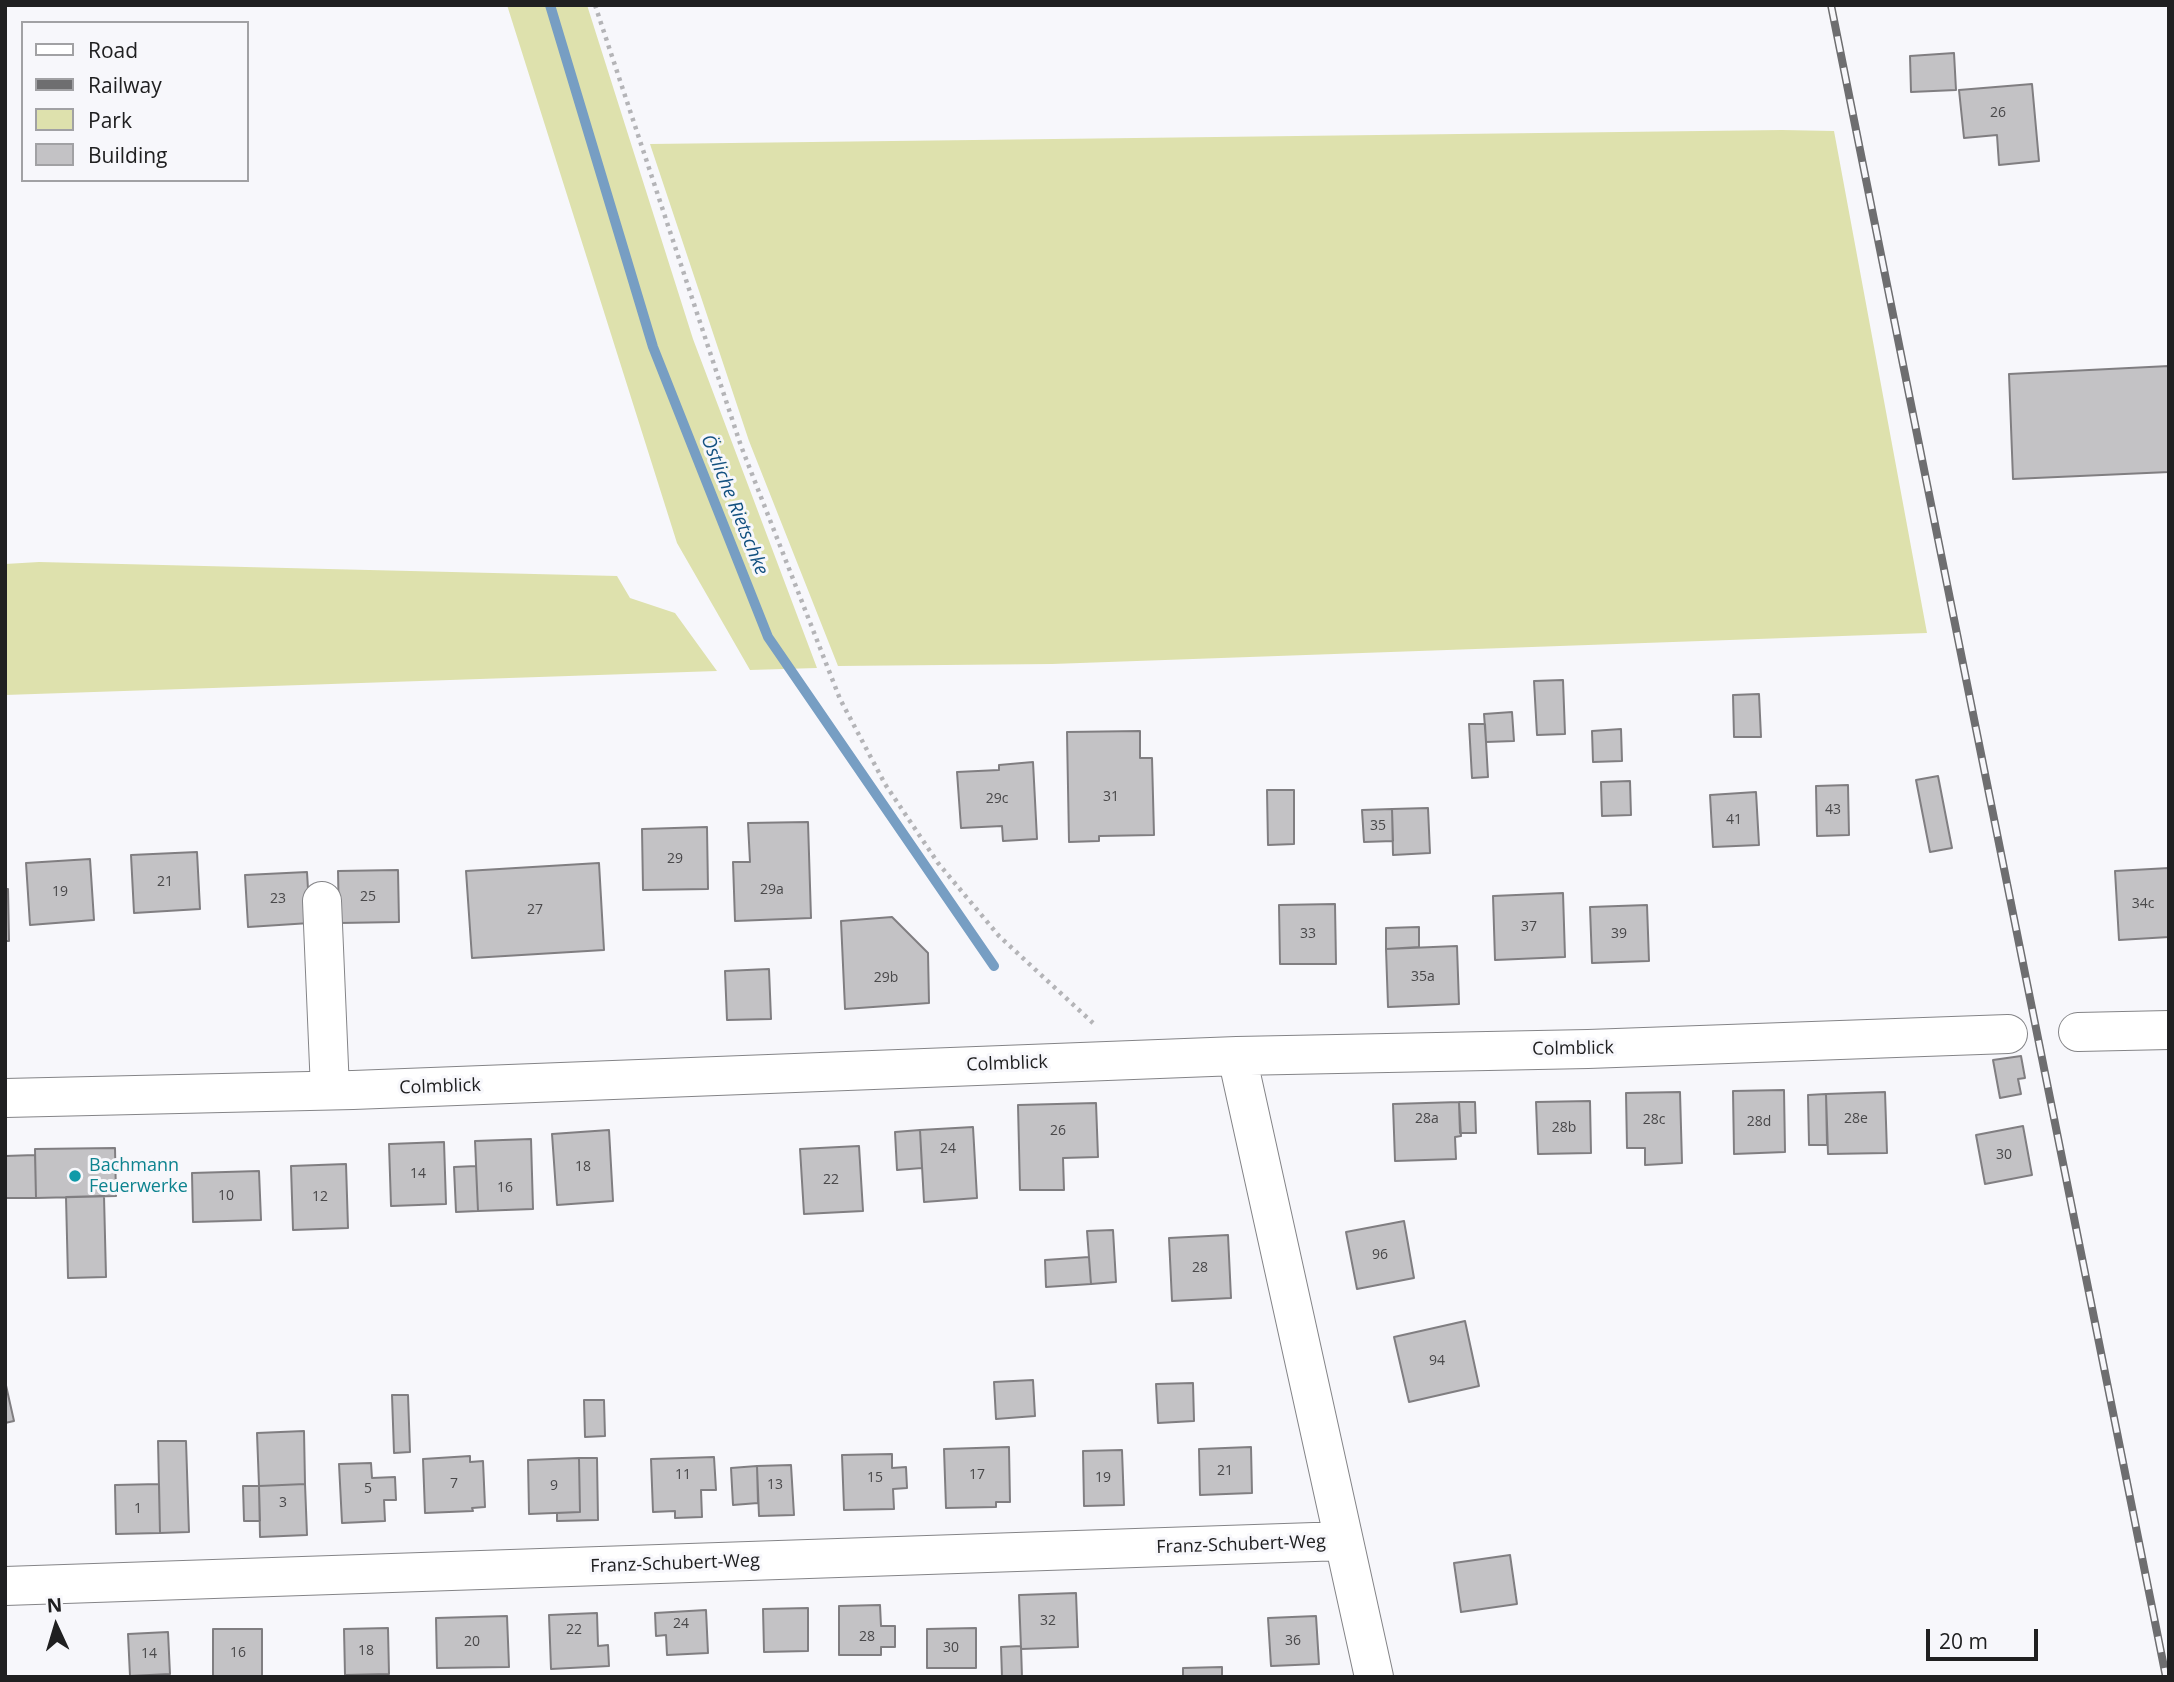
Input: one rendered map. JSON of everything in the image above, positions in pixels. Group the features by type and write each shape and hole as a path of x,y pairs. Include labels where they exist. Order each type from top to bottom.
{"street":[{"path":"323,901 330,1090"},
{"path":"2078,1032 2169,1030"},
{"name":"Colmblick","path":"5,1098 330,1090 1237,1056 1588,1049 2008,1034"},
{"name":"Franz-Schubert-Weg","path":"1237,1056 1374,1677"},
{"name":"Franz-Schubert-Weg","path":"5,1586 1344,1541"}],"path":[{"path":"595,5 741,446 821,656 851,721 910,824 968,901 1032,970 1096,1025"}],"green space":[{"path":"507,5 587,5 693,339 817,668 750,670 677,543"},
{"path":"1834,131 1927,633 1052,664 838,666 749,441 650,144"},
{"path":"39,562 617,576 630,598 675,613 717,671 5,695 5,564"}],"building":[{"path":"1954,53 1956,90 1911,92 1910,56"},
{"path":"2032,84 2039,161 1999,165 1997,135 1964,138 1959,90"},
{"path":"2169,366 2169,472 2013,479 2009,374"},
{"path":"1563,680 1565,734 1537,735 1534,681"},
{"path":"1759,694 1761,737 1734,737 1733,695"},
{"path":"1512,712 1514,741 1486,742 1484,714"},
{"path":"1469,724 1485,724 1488,777 1472,778"},
{"path":"1621,729 1622,761 1593,762 1592,731"},
{"path":"1140,731 1140,758 1152,758 1154,835 1099,836 1099,841 1069,842 1067,732"},
{"path":"1033,762 1037,839 1003,841 1002,826 961,828 957,772 999,770 999,765"},
{"path":"1938,776 1952,848 1930,852 1916,780"},
{"path":"1630,781 1631,815 1602,816 1601,782"},
{"path":"1848,785 1849,835 1817,836 1816,786"},
{"path":"1267,790 1294,790 1294,844 1268,845"},
{"path":"1756,792 1759,845 1713,847 1710,795"},
{"path":"1428,808 1430,853 1393,855 1392,809"},
{"path":"1392,809 1393,841 1364,842 1362,810"},
{"path":"808,822 811,918 735,921 733,862 750,862 748,823"},
{"path":"707,827 708,889 643,890 642,829"},
{"path":"197,852 200,909 134,913 131,855"},
{"path":"90,859 94,920 30,925 26,863"},
{"path":"599,863 604,950 472,958 466,871"},
{"path":"2169,868 2169,937 2119,940 2115,871"},
{"path":"398,870 399,922 339,923 338,871"},
{"path":"307,872 310,923 248,927 245,875"},
{"path":"5,889 8,889 9,941 5,941"},
{"path":"1563,893 1565,957 1495,960 1493,896"},
{"path":"1335,904 1336,964 1280,964 1279,905"},
{"path":"1647,905 1649,961 1592,963 1590,907"},
{"path":"892,917 928,953 929,1003 845,1009 841,921"},
{"path":"1419,927 1419,947 1386,949 1386,928"},
{"path":"1457,946 1459,1004 1388,1007 1386,949"},
{"path":"769,969 771,1019 727,1020 725,971"},
{"path":"2021,1056 2025,1078 2018,1079 2021,1094 2000,1098 1993,1060"},
{"path":"1784,1090 1785,1152 1734,1154 1733,1091"},
{"path":"1680,1092 1682,1163 1645,1165 1645,1148 1627,1148 1626,1093"},
{"path":"1885,1092 1887,1153 1828,1154 1826,1094"},
{"path":"1826,1094 1827,1145 1809,1145 1808,1095"},
{"path":"1590,1101 1591,1153 1538,1154 1536,1102"},
{"path":"1459,1102 1475,1102 1476,1133 1460,1133"},
{"path":"1459,1102 1461,1136 1455,1137 1456,1159 1395,1161 1393,1104"},
{"path":"1096,1103 1098,1157 1063,1158 1064,1190 1020,1190 1018,1105"},
{"path":"2023,1126 2032,1175 1985,1184 1976,1135"},
{"path":"973,1127 977,1198 924,1202 920,1130"},
{"path":"609,1130 613,1201 557,1205 552,1134"},
{"path":"920,1130 922,1168 897,1170 895,1132"},
{"path":"531,1139 533,1209 478,1211 475,1141"},
{"path":"444,1142 446,1204 391,1206 389,1144"},
{"path":"859,1146 863,1211 804,1214 800,1149"},
{"name":"Bachmann Feuerwerke","path":"115,1148 116,1196 36,1198 35,1149"},
{"path":"35,1155 36,1198 5,1198 5,1156"},
{"path":"346,1164 348,1228 293,1230 291,1166"},
{"path":"476,1166 478,1211 456,1212 454,1167"},
{"path":"259,1171 261,1220 193,1222 192,1173"},
{"path":"104,1196 106,1277 68,1278 66,1197"},
{"path":"1404,1221 1414,1278 1357,1289 1346,1232"},
{"path":"1113,1230 1116,1282 1091,1284 1087,1231"},
{"path":"1228,1235 1231,1298 1172,1301 1169,1238"},
{"path":"1089,1257 1091,1284 1046,1287 1045,1260"},
{"path":"1465,1321 1479,1386 1409,1402 1394,1337"},
{"path":"1033,1380 1035,1416 996,1419 994,1382"},
{"path":"5,1381 14,1421 5,1423"},
{"path":"1193,1383 1194,1421 1158,1423 1156,1384"},
{"path":"392,1395 408,1395 410,1452 394,1453"},
{"path":"584,1400 604,1400 605,1436 585,1437"},
{"path":"304,1431 305,1484 259,1486 257,1433"},
{"path":"158,1441 186,1441 189,1532 160,1533"},
{"path":"1009,1447 1010,1502 996,1502 996,1507 946,1508 944,1449"},
{"path":"1251,1447 1252,1493 1200,1495 1199,1449"},
{"path":"1122,1450 1124,1505 1084,1506 1083,1451"},
{"path":"892,1454 892,1468 906,1467 907,1488 893,1489 894,1509 844,1510 842,1455"},
{"path":"470,1456 470,1462 483,1461 485,1507 472,1508 473,1511 425,1513 423,1459"},
{"path":"714,1457 716,1490 701,1490 702,1517 675,1518 675,1511 653,1512 651,1459"},
{"path":"579,1458 597,1458 598,1520 557,1521 557,1513 580,1512"},
{"path":"579,1458 580,1512 529,1514 528,1460"},
{"path":"371,1463 372,1478 395,1477 396,1500 384,1500 385,1521 342,1523 339,1464"},
{"path":"791,1465 794,1515 759,1516 757,1466"},
{"path":"757,1466 758,1503 733,1505 731,1468"},
{"path":"159,1484 160,1533 116,1534 115,1485"},
{"path":"305,1484 307,1535 260,1537 259,1486"},
{"path":"243,1486 259,1486 260,1521 244,1521"},
{"path":"1510,1555 1517,1604 1461,1612 1454,1563"},
{"path":"1076,1593 1078,1647 1021,1649 1019,1595"},
{"path":"880,1605 881,1626 895,1626 895,1647 881,1647 881,1655 839,1655 839,1606"},
{"path":"808,1608 808,1651 764,1652 763,1609"},
{"path":"706,1610 708,1653 667,1655 666,1635 656,1636 655,1613"},
{"path":"597,1613 598,1646 608,1645 609,1666 551,1669 549,1615"},
{"path":"507,1616 509,1667 437,1668 436,1618"},
{"path":"1316,1616 1319,1664 1271,1666 1268,1618"},
{"path":"388,1628 389,1674 345,1675 344,1629"},
{"path":"976,1628 976,1668 927,1668 927,1629"},
{"path":"213,1629 262,1629 262,1677 213,1677"},
{"path":"168,1632 170,1674 130,1676 128,1634"},
{"path":"1021,1646 1022,1677 1002,1677 1001,1647"},
{"path":"1222,1667 1222,1677 1183,1677 1183,1668"}],"waterway":[{"name":"Östliche Rietschke","path":"550,5 653,347 768,637 994,966"}],"railway":[{"path":"1831,5 2166,1677"}],"place":[{"name":"Bachmann Feuerwerke","path":"75,1176"}]}
